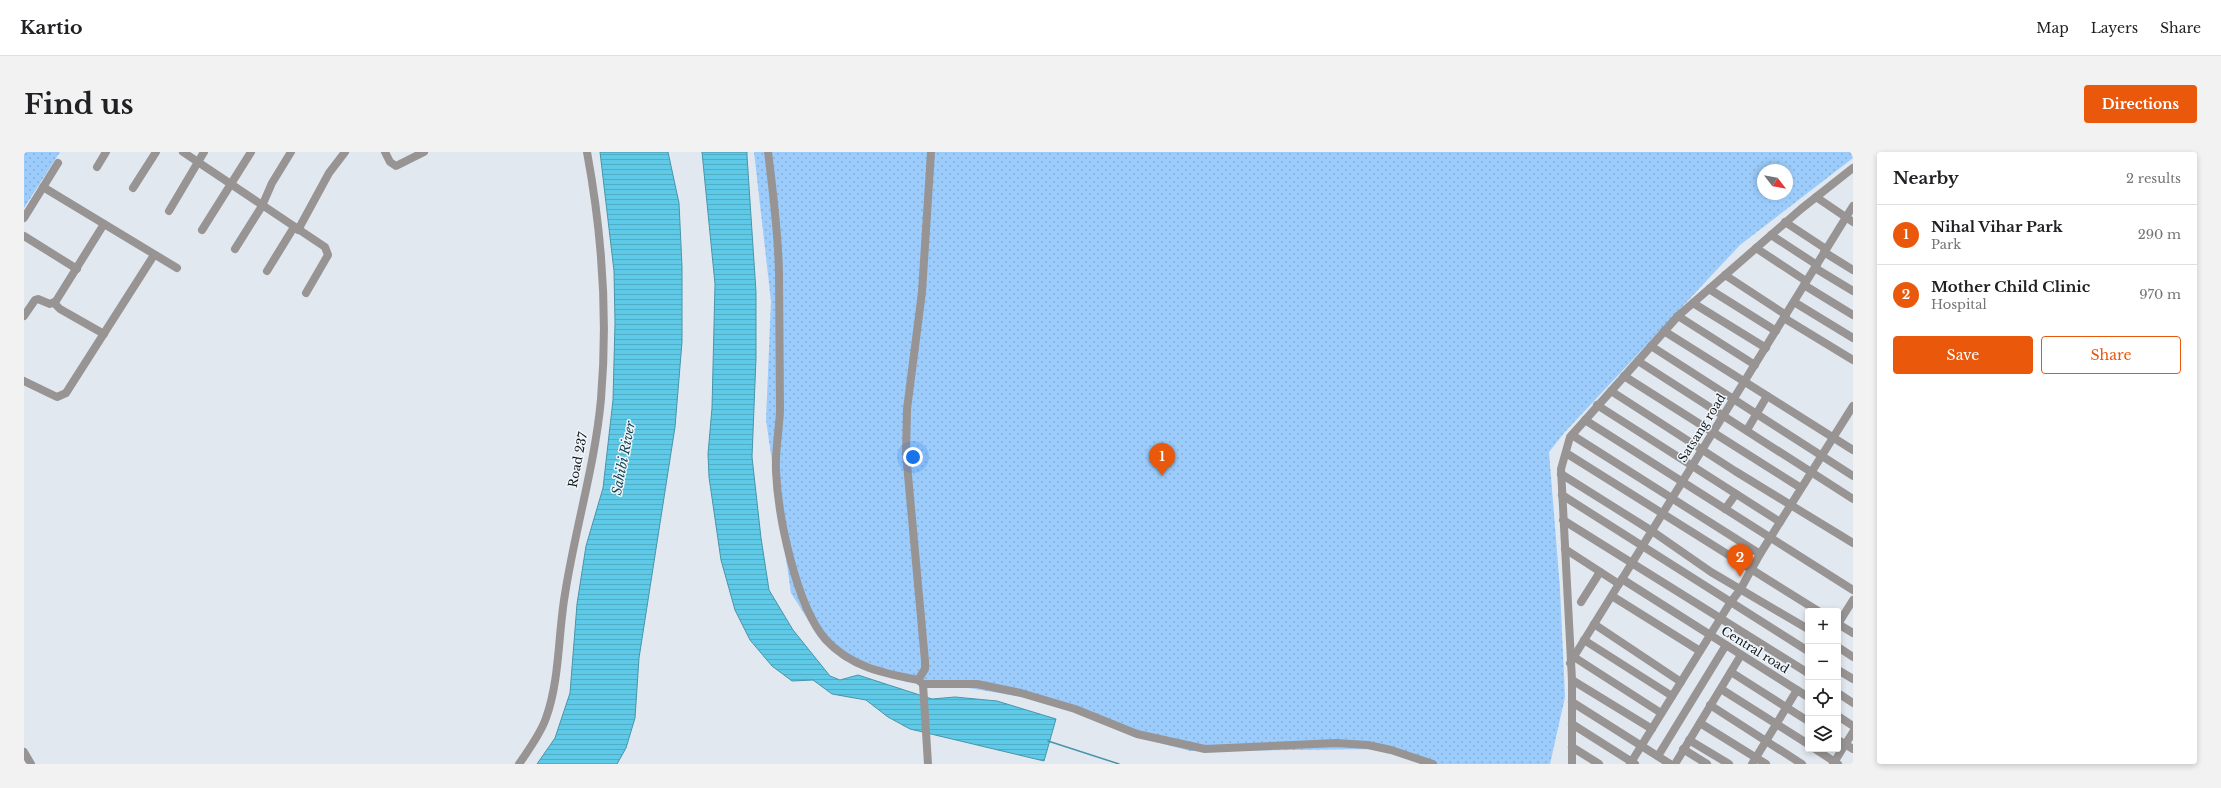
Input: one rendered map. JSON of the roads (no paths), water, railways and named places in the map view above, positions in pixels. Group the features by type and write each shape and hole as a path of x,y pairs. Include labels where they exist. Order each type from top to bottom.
{"street":[{"path":"97,167 106,152"},
{"path":"133,188 156,152"},
{"path":"183,152 328,250 328,255 306,293"},
{"path":"169,211 204,152"},
{"path":"202,230 251,152"},
{"path":"236,249 262,206 272,183 291,152"},
{"path":"267,270 296,228 329,172 345,152"},
{"path":"385,152 390,162 396,166 424,152"},
{"name":"Road 237","path":"519,764 534,741 546,718 552,696 565,594 601,400 603,354 602,261 597,205 587,152"},
{"path":"768,152 779,274 780,411 776,470 790,556 804,604 830,644 862,667 922,685 977,684 1021,693 1075,709 1137,734 1205,749 1336,743 1368,745 1391,750 1433,764"},
{"path":"928,764 922,685 925,661 906,453 907,408 922,292 931,152"},
{"path":"24,218 58,163"},
{"path":"1572,764 1572,660 1561,474 1572,435 1678,316 1785,222 1853,168"},
{"path":"43,187 177,268"},
{"path":"1816,197 1849,220"},
{"name":"Satsang road","path":"1572,660 1825,251 1849,220 1853,206"},
{"path":"1785,222 1853,270"},
{"path":"24,316 35,300 38,299 48,304 54,303 77,269 104,224"},
{"path":"1771,235 1853,292"},
{"path":"24,236 77,269"},
{"path":"1756,248 1853,315"},
{"path":"24,381 57,397 64,396 154,255"},
{"path":"1725,275 1853,360"},
{"path":"1709,289 1776,331"},
{"path":"1794,302 1853,338"},
{"path":"54,303 60,309 104,334"},
{"path":"1693,303 1766,348"},
{"path":"1678,316 1755,365"},
{"path":"1664,331 1853,450"},
{"path":"1651,346 1853,476"},
{"path":"1638,360 1853,498"},
{"path":"1624,376 1801,488"},
{"path":"1611,390 1703,450 1853,544"},
{"path":"1746,430 1767,396"},
{"path":"1598,405 1780,522"},
{"path":"1572,724 1632,763 1641,745 1730,603 1740,590 1790,505 1853,406"},
{"path":"1585,420 1853,590"},
{"path":"1572,435 1760,554"},
{"path":"1566,453 1662,515 1813,608"},
{"path":"1561,474 1652,531 1711,572 1805,627"},
{"path":"1725,509 1736,494"},
{"path":"1562,496 1805,649"},
{"path":"1563,520 1720,619 1805,670"},
{"name":"Central road","path":"1565,549 1600,572 1620,582 1710,635 1805,695"},
{"path":"1581,602 1600,572"},
{"path":"1612,596 1700,651"},
{"path":"1841,619 1853,600"},
{"path":"1594,624 1681,682"},
{"path":"1841,626 1853,633"},
{"path":"1584,640 1672,696"},
{"path":"1658,756 1726,645"},
{"path":"1841,650 1853,657"},
{"path":"1675,764 1741,655"},
{"path":"1572,660 1661,713"},
{"path":"1731,672 1805,719"},
{"path":"1841,672 1853,679"},
{"path":"1572,680 1652,729"},
{"path":"1721,688 1805,742"},
{"path":"1754,761 1797,690"},
{"path":"1841,695 1853,703"},
{"path":"1572,702 1670,764"},
{"path":"1710,705 1802,764"},
{"path":"1841,718 1853,726"},
{"path":"1700,723 1754,761 1766,764"},
{"path":"1819,752 1835,763 1842,742 1853,732"},
{"path":"1690,740 1729,764"},
{"path":"1842,742 1853,749"},
{"path":"1572,747 1599,764"},
{"path":"1683,750 1706,764"},
{"path":"24,752 30,764"}],"water":[{"name":"Sahibi River","path":"600,152 668,152 679,203 682,267 682,342 675,427 639,658 635,718 626,748 617,764 537,764 555,738 570,693 577,604 586,546 603,488 613,400 615,323 614,271"},
{"path":"702,152 747,152 756,292 756,358 752,457 761,538 769,590 793,630 830,676 840,680 858,675 932,699 955,697 997,701 1056,719 1044,761 910,729 888,717 866,700 832,694 813,680 792,681 772,666 750,640 735,610 721,560 709,477 708,454 712,408 715,284"}],"waterway":[{"path":"1048,741 1119,764"}],"place":[{"name":"Nihal Vihar Park","path":"1162,476"},
{"name":"Mother Child Clinic","path":"1740,577"}]}
